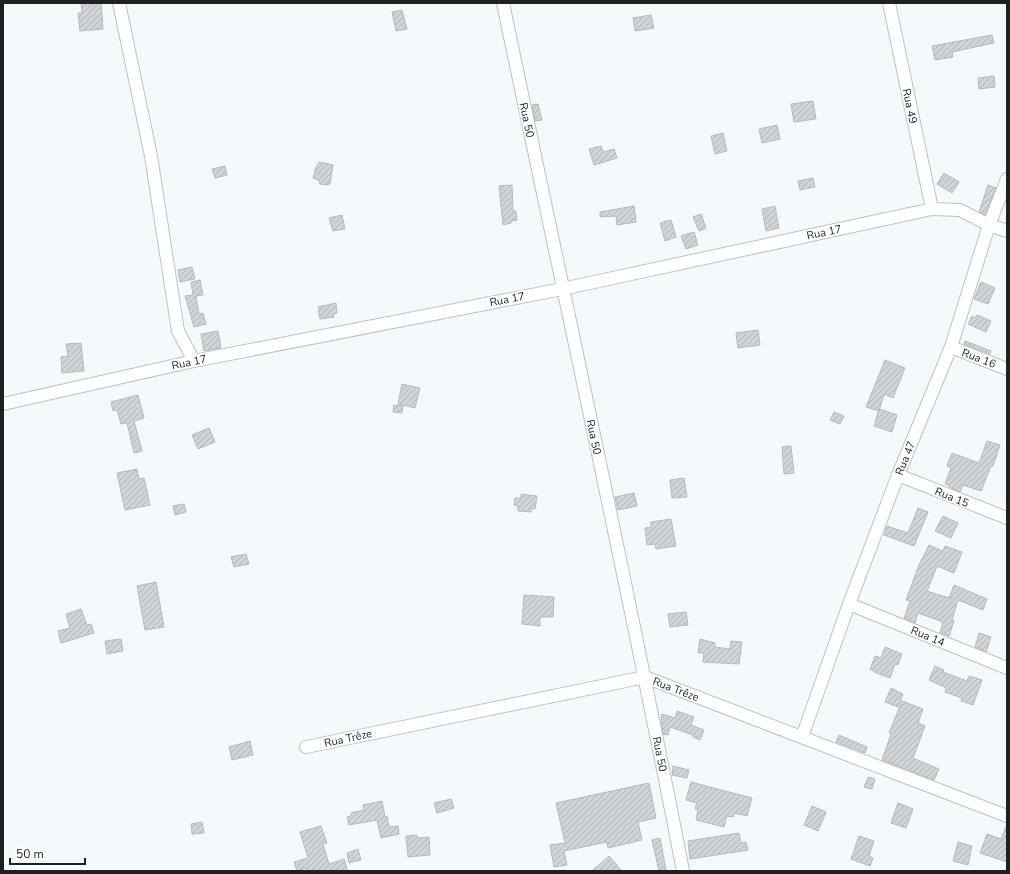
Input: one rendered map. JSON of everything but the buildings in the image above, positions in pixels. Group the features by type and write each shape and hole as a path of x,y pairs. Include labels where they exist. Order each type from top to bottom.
{"street":[{"path":"119,3 151,156 178,331 194,361"},
{"name":"Rua 50","path":"503,3 562,289 645,677 683,871"},
{"name":"Rua 49","path":"889,3 932,209"},
{"name":"Rua 47","path":"802,737 849,604 898,475 951,347 990,225 1007,179"},
{"name":"Rua 17","path":"3,404 194,361 562,289 932,209 960,210 990,225 1007,231"},
{"name":"Rua 16","path":"951,347 1007,369"},
{"name":"Rua 15","path":"898,475 1007,518"},
{"name":"Rua 14","path":"849,604 1007,668"},
{"name":"Rua Trêze","path":"306,747 645,677 1007,816"}]}
